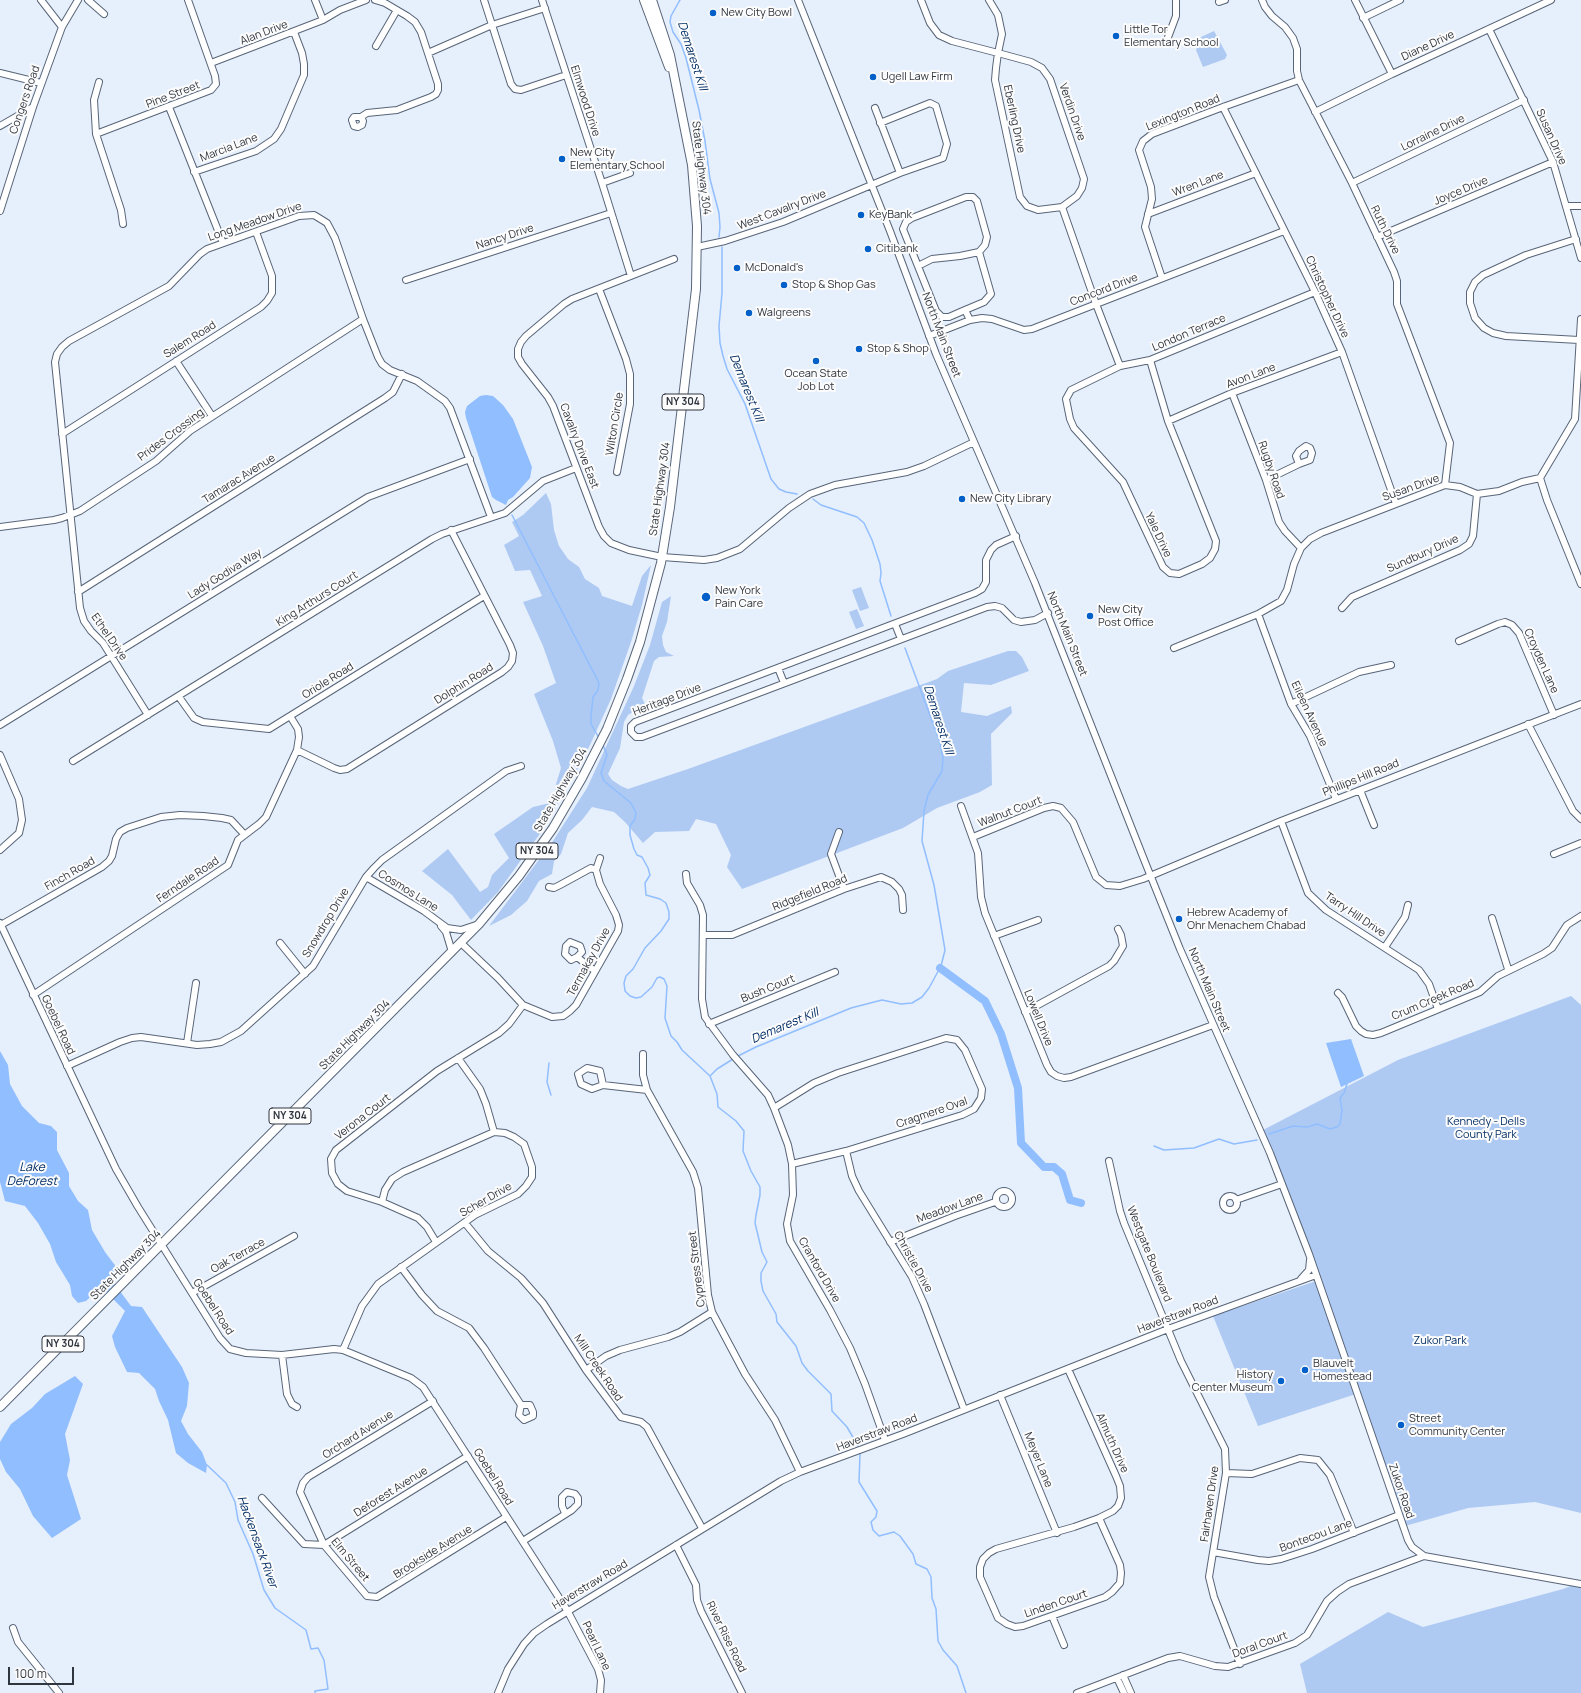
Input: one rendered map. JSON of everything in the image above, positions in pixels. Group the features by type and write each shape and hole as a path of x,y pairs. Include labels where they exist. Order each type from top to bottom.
{"main road":[{"name":"State Highway 304","path":"644,0 665,57 674,76"},
{"name":"State Highway 304","path":"0,1408 479,924 519,876 546,838 577,788 604,736 623,691 640,642 651,606 662,557 670,507 693,318 698,247 692,165 686,128 669,51 652,0"}],"street":[{"path":"41,0 62,27"},
{"name":"Congers Road","path":"0,210 41,83 62,27 78,0"},
{"path":"88,0 104,14"},
{"name":"Pine Street","path":"96,134 211,90 216,84 211,63 188,0"},
{"path":"315,0 323,20"},
{"name":"Alan Drive","path":"211,63 294,32 323,20 340,10 366,0"},
{"path":"361,117 367,113 397,110 431,97 436,94 438,90 438,84 421,32 415,22 397,10 375,0"},
{"path":"484,0 511,84 515,89 521,90 566,75"},
{"name":"Elmwood Drive","path":"542,0 631,276"},
{"name":"North Main Street","path":"798,0 929,336 1048,613 1150,875 1270,1153 1316,1275"},
{"name":"Verdin Drive","path":"921,0 930,23 939,35 952,41 1031,62 1042,68 1050,79 1084,179 1082,188 1077,196 1062,207"},
{"name":"Eberling Drive","path":"989,0 998,15 1002,34 995,80 1020,197 1027,206 1038,210 1062,207"},
{"path":"1167,40 1176,16 1176,0"},
{"name":"Ruth Drive","path":"1262,0 1272,16 1285,27 1293,38 1297,49 1297,71 1299,80 1352,183 1394,272 1397,281 1397,304 1450,443 1445,485"},
{"path":"1355,0 1392,74"},
{"path":"1363,18 1400,0"},
{"name":"Diane Drive","path":"1315,112 1550,0"},
{"path":"428,53 492,25 545,8"},
{"path":"376,46 397,10"},
{"name":"Susan Drive","path":"1489,29 1553,162 1581,258"},
{"name":"Marcia Lane","path":"194,172 256,150 274,139 281,129 304,75 302,53 294,32"},
{"path":"0,73 41,83"},
{"name":"Lexington Road","path":"1162,278 1145,227 1152,198 1151,187 1140,150 1143,141 1152,134 1299,80"},
{"path":"99,82 95,91 94,100 96,134 121,210 123,224"},
{"name":"Lorraine Drive","path":"1352,183 1524,100"},
{"name":"West Cavalry Drive","path":"698,247 719,243 783,222 900,174 944,158 947,144 936,106 930,103 880,123"},
{"path":"0,126 33,107"},
{"path":"169,107 223,243"},
{"name":"Christopher Drive","path":"1223,107 1315,292 1342,352 1396,504"},
{"path":"875,108 900,174"},
{"name":"Joyce Drive","path":"1377,237 1553,162"},
{"path":"602,183 630,173"},
{"name":"Wren Lane","path":"1148,214 1256,173"},
{"path":"918,266 932,259 979,252 985,245 987,237 977,201 973,197 966,197 912,218 906,222 903,229 936,311 942,316 949,317 984,302 991,294 979,252"},
{"path":"1567,206 1581,206"},
{"path":"1062,207 1096,304 1120,366"},
{"name":"Nancy Drive","path":"406,280 611,213"},
{"name":"Long Meadow Drive","path":"70,515 55,371 57,354 62,347 162,292 176,280 200,254 207,249 307,214 314,214 328,223 335,238 363,319 382,364 390,370 417,381 431,390 450,408 491,517"},
{"name":"Concord Drive","path":"929,336 970,320 982,318 992,319 1024,330 1032,329 1284,231"},
{"name":"Salem Road","path":"62,434 261,307 267,301 272,293 272,276 256,232"},
{"path":"1576,239 1526,255 1483,275 1475,282 1470,292 1470,303 1475,318 1484,328 1493,333 1506,336 1579,340"},
{"name":"Cavalry Drive East","path":"674,259 572,299 526,336 518,349 518,357 522,364 548,397 553,406 599,527 604,536 611,543 624,549 662,557 704,560 729,554 740,549 792,505 810,494 839,484 907,472 974,442"},
{"name":"Wilton Circle","path":"599,289 626,359 630,374 630,404 617,472"},
{"name":"London Terrace","path":"1071,390 1120,366 1150,360 1315,292"},
{"path":"965,310 970,320"},
{"name":"Prides Crossing","path":"0,527 54,520 70,515 91,504 156,461 184,435 363,319"},
{"path":"1581,319 1575,419 1540,478 1547,500 1581,584"},
{"name":"Avon Lane","path":"1168,421 1232,393 1342,352"},
{"path":"176,360 212,416"},
{"name":"Yale Drive","path":"1071,390 1066,398 1074,428 1123,482 1163,567 1170,573 1179,574 1202,564 1210,558 1215,549 1216,541 1168,421 1150,360"},
{"name":"Tamarac Avenue","path":"78,592 385,398 393,392 402,374"},
{"name":"Rugby Road","path":"1232,393 1266,480 1279,522 1285,531 1301,548"},
{"path":"1575,419 1581,424"},
{"name":"Lady Godiva Way","path":"0,725 368,497 470,459"},
{"path":"1266,480 1299,464"},
{"name":"King Arthurs Court","path":"74,761 432,539 451,530 509,510 543,481 576,468"},
{"name":"Susan Drive","path":"1174,648 1258,614 1281,600 1287,590 1294,564 1301,548 1310,539 1321,533 1445,485 1460,487 1477,494 1500,491 1522,482 1540,478"},
{"name":"Sundbury Drive","path":"1342,608 1352,597 1460,550 1469,544 1473,536 1477,494"},
{"name":"Ethel Drive","path":"70,515 80,608 84,621 91,631 103,642 148,716"},
{"name":"Dolphin Road","path":"297,750 334,768 340,770 347,769 502,672 512,661 513,653 510,645 451,530"},
{"name":"Heritage Drive","path":"1016,536 996,545 991,550 986,560 986,582 980,590 972,595 636,721 631,726 631,732 636,737 642,737 990,606 1002,608 1014,620 1021,622 1032,621 1048,613"},
{"name":"Oriole Road","path":"179,697 194,718 203,722 264,730 273,727 484,596"},
{"name":"Eileen Avenue","path":"1258,614 1291,704 1310,736 1336,799"},
{"name":"Croyden Lane","path":"1459,641 1498,624 1505,622 1512,625 1519,633 1554,715"},
{"path":"895,624 901,639"},
{"path":"1291,704 1359,672 1391,665"},
{"path":"778,668 784,683"},
{"name":"Phillips Hill Road","path":"1150,875 1336,799 1581,704"},
{"name":"Ferndale Road","path":"33,995 228,865 238,840 266,817 297,750 300,737 298,729 290,716"},
{"path":"1528,724 1573,811 1581,819"},
{"path":"0,755 19,799 22,820 19,833 0,850"},
{"name":"Snowdrop Drive","path":"67,1066 132,1038 141,1037 187,1043 210,1044 231,1038 241,1031 304,974 320,956 366,877 382,860 506,771 521,766"},
{"path":"1360,790 1374,825"},
{"name":"Lowell Drive","path":"961,806 978,853 982,905 1051,1072 1064,1078 1072,1077 1214,1025"},
{"name":"Walnut Court","path":"973,837 1044,808 1053,806 1061,808 1072,822 1092,871 1100,882 1110,886 1120,886 1150,875"},
{"name":"Finch Road","path":"0,924 109,861 112,856 116,839 120,832 132,826 162,817 180,815 203,816 232,820 244,834"},
{"name":"Tarry Hill Drive","path":"1281,821 1308,893 1326,910 1419,970 1424,976 1438,1010"},
{"path":"839,832 831,854 844,889"},
{"path":"1554,854 1581,843"},
{"path":"549,886 554,888 591,868 596,870 600,858"},
{"name":"Termakay Drive","path":"523,1005 552,1017 563,1016 570,1011 576,1005 618,932 619,925 616,915 600,884 596,870"},
{"name":"Cranford Drive","path":"686,874 687,883 700,905 703,915 704,935 702,999 705,1017 735,1058 768,1095 774,1108 788,1145 792,1164 793,1196 787,1224 790,1241 850,1348 865,1384 885,1440"},
{"name":"Cosmos Lane","path":"366,877 424,911 447,928 456,930 466,929 479,924"},
{"name":"Ridgefield Road","path":"704,935 732,935 844,889 881,877 892,882 899,889 902,895 903,910"},
{"path":"1385,948 1405,917 1408,905"},
{"name":"Crum Creek Road","path":"1338,992 1346,1002 1356,1026 1366,1034 1381,1033 1459,1002 1480,992 1508,969 1543,954 1552,948 1567,925 1581,916"},
{"path":"1492,918 1508,969"},
{"path":"994,936 1038,920"},
{"name":"Cosmos Lane","path":"439,923 446,932 452,952"},
{"name":"Goebel Road","path":"0,924 130,1195 220,1338 230,1349 246,1353 282,1355 334,1349 343,1350 411,1378 423,1387 506,1518 523,1541 567,1610"},
{"path":"1025,1012 1109,966 1120,954 1123,946 1118,929"},
{"path":"461,943 498,978 523,1005"},
{"path":"280,944 304,974"},
{"path":"577,957 595,971"},
{"name":"Bush Court","path":"709,1024 834,972"},
{"path":"187,1043 196,983"},
{"name":"Verona Court","path":"436,1242 428,1227 418,1218 382,1202 347,1191 338,1184 332,1173 331,1159 336,1150 437,1071 499,1033 509,1024 523,1005"},
{"name":"Cragmere Oval","path":"774,1108 814,1083 838,1073 946,1038 956,1040 965,1050 982,1089 981,1098 974,1109 962,1115 846,1151 792,1164"},
{"name":"Cypress Street","path":"644,1054 643,1075 648,1090 693,1172 698,1188 708,1295 712,1312 745,1374 775,1420 800,1472"},
{"path":"382,1202 385,1190 392,1179 402,1172 494,1132 480,1089 458,1058"},
{"path":"603,1085 648,1090"},
{"name":"Scher Drive","path":"343,1350 362,1306 378,1284 475,1215 518,1194 526,1186 532,1177 532,1167 524,1144 505,1133 494,1132"},
{"name":"Christie Drive","path":"846,1151 852,1176 859,1191 912,1277 924,1304 964,1409"},
{"name":"Westgate Boulevard","path":"1109,1161 1124,1223 1168,1329"},
{"path":"1236,1200 1282,1184"},
{"name":"Meadow Lane","path":"890,1242 995,1202"},
{"name":"Mill Creek Road","path":"465,1223 488,1251 521,1278 543,1303 586,1370 621,1417 641,1422 647,1427 702,1528"},
{"name":"Oak Terrace","path":"192,1293 294,1236"},
{"path":"1295,1282 1308,1272 1310,1266 1309,1254"},
{"path":"401,1267 436,1311 469,1328 484,1348 521,1405"},
{"name":"Haverstraw Road","path":"498,1693 508,1670 524,1644 534,1633 567,1610 781,1481 800,1472 1168,1329 1316,1275"},
{"name":"Zukor Road","path":"1316,1275 1408,1540 1412,1547 1424,1556"},
{"path":"586,1370 606,1356 620,1350 668,1337 680,1332 712,1312"},
{"name":"Fairhaven Drive","path":"1168,1329 1181,1361 1225,1449 1226,1473 1209,1577 1210,1587 1240,1664"},
{"path":"282,1355 287,1394 292,1404 297,1407"},
{"name":"Almuth Drive","path":"1068,1369 1120,1486 1121,1498 1118,1506 1099,1518"},
{"name":"Meyer Lane","path":"1000,1395 1057,1532"},
{"name":"Orchard Avenue","path":"300,1492 303,1483 308,1477 433,1401"},
{"name":"Deforest Avenue","path":"324,1544 468,1456"},
{"path":"1226,1473 1252,1474 1300,1458 1318,1460 1330,1474 1354,1533"},
{"name":"Elm Street","path":"300,1492 324,1544 368,1596"},
{"path":"262,1498 304,1544 324,1544"},
{"path":"523,1541 565,1513"},
{"name":"Bontecou Lane","path":"1213,1552 1258,1560 1281,1559 1399,1515"},
{"name":"Brookside Avenue","path":"368,1596 377,1597 384,1594 506,1518"},
{"name":"Linden Court","path":"1099,1518 1120,1565 1120,1583 1112,1592 1105,1597 1023,1626 1015,1627 998,1618 980,1577 980,1567 983,1559 989,1553 996,1549 1057,1532 1099,1518"},
{"name":"River Rise Road","path":"676,1545 696,1585 697,1600 701,1611 742,1693"},
{"path":"1424,1556 1581,1584"},
{"name":"Doral Court","path":"1078,1693 1168,1658 1180,1656 1215,1666 1228,1667 1240,1664 1295,1643 1307,1635 1327,1601 1337,1592 1355,1582 1424,1556"},
{"name":"Pearl Lane","path":"567,1610 598,1669 600,1693"},
{"path":"1052,1616 1064,1645"},
{"path":"13,1628 18,1642 59,1693"},
{"path":"1120,1676 1124,1693"},
{"path":"1120,1676 1131,1693"}],"green space":[{"path":"1214,31 1227,55 1225,59 1203,67 1196,50 1201,37"},
{"path":"546,493 551,504 554,530 559,546 568,559 579,567 585,579 599,588 602,596 632,606 642,576 651,565 642,605 631,642 611,699 590,745 570,784 539,835 498,892 471,920 452,895 422,871 448,849 480,892 488,887 492,875 509,858 494,834 533,807 554,802 556,784 561,768 553,741 534,694 556,683 543,646 523,602 542,596 530,570 515,571 504,545 519,536 512,522 523,515"},
{"path":"861,587 869,608 860,611 852,590"},
{"path":"671,596 667,622 662,636 663,645 666,652 674,656 659,657 654,661 642,698 646,706 628,715 624,722 620,748 608,774 612,780 621,786 628,789 688,769 937,679 948,671 1008,651 1016,651 1022,657 1029,671 991,685 964,683 961,712 987,716 1011,706 1012,713 991,734 992,785 980,792 937,808 903,828 742,889 727,867 731,855 716,824 696,819 689,831 655,832 643,843 625,822 614,812 592,807 582,820 568,833 561,854 554,861 552,874 539,881 527,901 511,915 489,926 553,841 587,788 634,686 650,645 662,602"},
{"path":"857,609 864,626 856,629 849,612"},
{"name":"Kennedy - Dells County Park","path":"1571,996 1581,1005 1581,1513 1535,1502 1468,1508 1405,1526 1321,1284 1263,1130 1398,1060"},
{"path":"1316,1281 1356,1394 1258,1426 1213,1316"},
{"path":"1581,1582 1581,1693 1307,1693 1300,1664 1388,1612 1423,1627 1563,1589"}],"water":[{"path":"480,396 493,396 503,405 513,419 532,467 530,478 513,497 508,500 506,505 492,497 466,418 465,412 467,406"},
{"path":"1351,1039 1364,1076 1341,1087 1326,1043"},
{"name":"Lake DeForest","path":"0,1051 8,1065 10,1084 22,1106 39,1123 51,1126 57,1132 57,1150 69,1173 69,1186 78,1201 88,1210 92,1230 105,1252 117,1268 111,1279 131,1306 142,1307 182,1367 189,1383 187,1406 181,1421 188,1434 202,1452 207,1465 206,1473 188,1463 176,1453 168,1420 155,1389 139,1373 127,1372 115,1347 112,1336 125,1311 101,1287 86,1301 78,1303 72,1296 70,1285 56,1262 50,1244 38,1223 25,1206 5,1201 0,1182"},
{"path":"75,1376 83,1384 65,1434 70,1460 67,1475 81,1519 52,1538 33,1516 20,1489 6,1472 0,1459 0,1442 11,1424 32,1408 45,1394"}],"waterway":[{"name":"Demarest Kill","path":"680,0 671,16 670,22 673,32 681,44 686,58 699,110 710,179 719,213 719,237"},
{"name":"Demarest Kill","path":"722,247 722,293 719,326 720,343 723,356 727,369 745,404 771,479 779,489 797,494"},
{"name":"Demarest Kill","path":"813,499 821,505 857,517 864,523 872,540 880,564 880,581 891,616"},
{"path":"512,515 599,683 598,690 593,697 591,716 591,724 599,738"},
{"name":"Demarest Kill","path":"738,1056 756,1047 851,1008 882,1000 901,1004 912,1003 922,997 929,988 941,966 945,950 934,885 922,841 924,811 928,795 942,771 943,758 940,742 905,648"},
{"path":"603,745 607,755 601,773 604,781 631,803 636,813 635,819 630,826 630,835 634,849 637,855 642,857 650,875 645,883 646,895 660,899 666,903 669,912 669,919 661,931 645,948 633,969 626,976 624,983 625,991 630,996 636,998 641,997 652,987 657,978 660,977 664,979 667,986 665,1018 671,1036 682,1050 710,1076"},
{"path":"940,968 985,1001 1001,1034 1018,1088 1021,1143 1044,1167 1054,1167 1062,1174 1070,1200 1081,1203"},
{"name":"Demarest Kill","path":"710,1076 717,1069 733,1059"},
{"path":"549,1063 547,1082 551,1095"},
{"name":"Demarest Kill","path":"710,1076 717,1094 718,1107 736,1121 744,1131 743,1151 751,1171 760,1187 755,1223 762,1252 767,1262 761,1273 763,1291 776,1314 777,1322 796,1346 802,1363 831,1394 832,1411 847,1427 858,1446"},
{"path":"1269,1134 1293,1126 1307,1127 1317,1124 1330,1129 1337,1127 1340,1124 1342,1110 1340,1098 1344,1093 1347,1084"},
{"path":"1154,1146 1164,1150 1194,1148 1219,1139 1234,1144 1257,1140"},
{"name":"Demarest Kill","path":"860,1454 859,1482 877,1511 876,1517 871,1522 873,1530 879,1536 894,1532 900,1536 913,1554 916,1564 927,1569 931,1577 932,1598 936,1609 938,1641 943,1650 957,1666 966,1693"},
{"name":"Hackensack River","path":"207,1465 226,1483 235,1502 238,1520 253,1554 264,1590 275,1608 306,1630 311,1649 318,1648 324,1660 328,1689 315,1691 315,1693"}],"place":[{"name":"New City Bowl","path":"713,13"},
{"name":"Little Tor Elementary School","path":"1116,36"},
{"name":"Ugell Law Firm","path":"873,77"},
{"name":"New City Elementary School","path":"562,159"},
{"name":"KeyBank","path":"861,215"},
{"name":"Citibank","path":"868,249"},
{"name":"McDonald's","path":"737,268"},
{"name":"Stop & Shop Gas","path":"784,285"},
{"name":"Walgreens","path":"749,313"},
{"name":"Stop & Shop","path":"859,349"},
{"name":"Ocean State Job Lot","path":"816,361"},
{"name":"New City Library","path":"962,499"},
{"name":"New York Pain Care","path":"706,597"},
{"name":"New City Post Office","path":"1090,616"},
{"name":"Hebrew Academy of Ohr Menachem Chabad","path":"1179,919"},
{"name":"Blauvelt Homestead","path":"1305,1370"},
{"name":"History Center Museum","path":"1281,1381"},
{"name":"Street Community Center","path":"1401,1425"}],"park label":[{"name":"Zukor Park","path":"1440,1341"}]}
